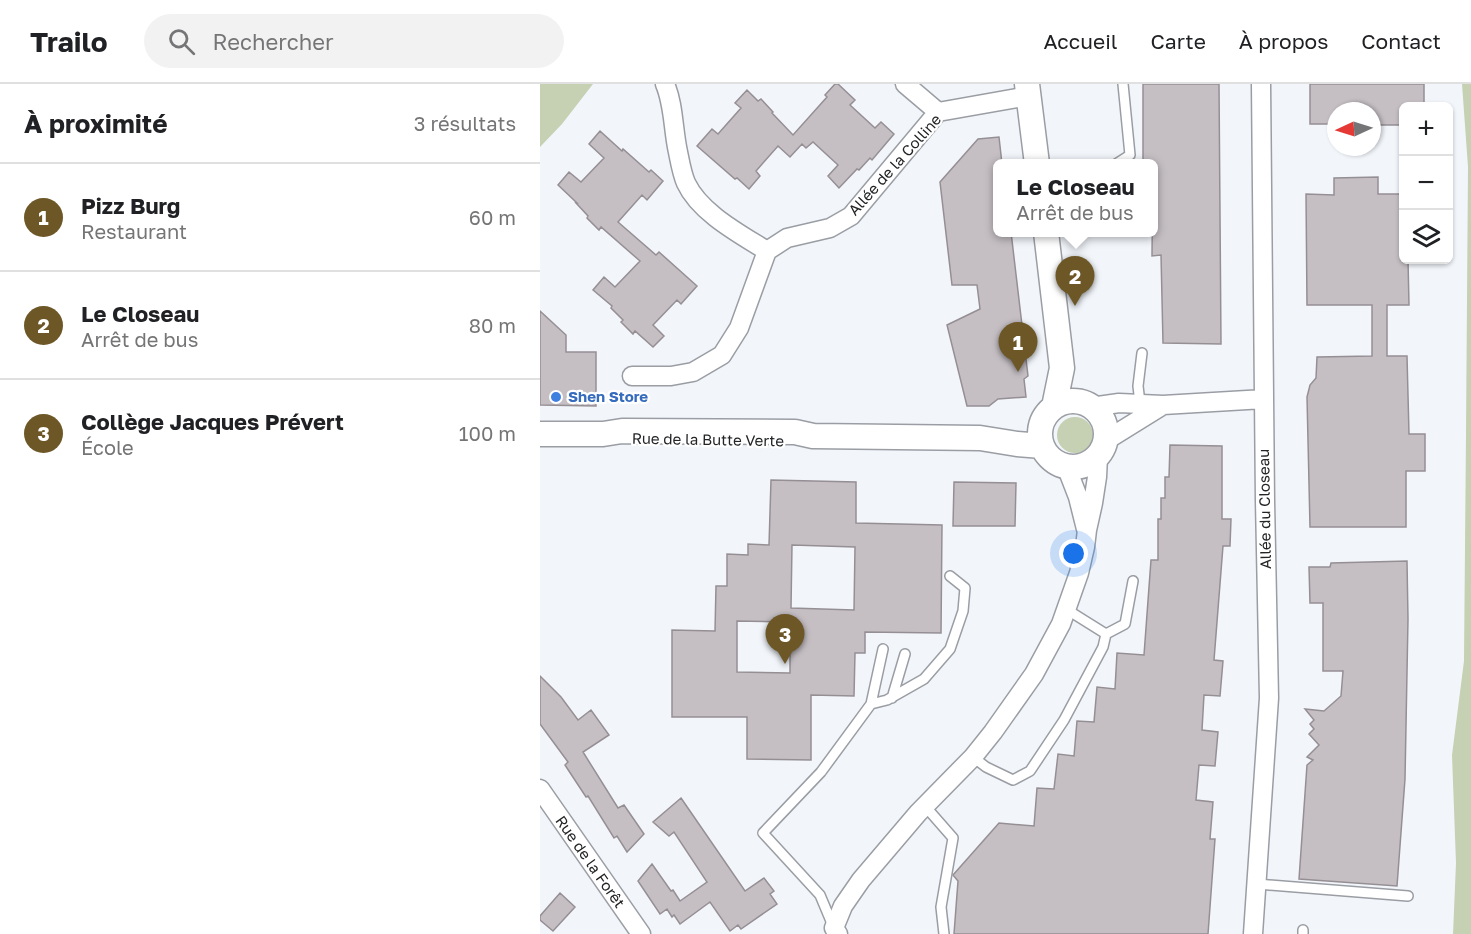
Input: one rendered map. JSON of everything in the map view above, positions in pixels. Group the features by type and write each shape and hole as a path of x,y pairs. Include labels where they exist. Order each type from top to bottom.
{"street":[{"path":"632,376 671,376 693,372 722,355 739,328 767,251 723,223 702,206 687,184 678,154 669,94 665,84"},
{"path":"905,84 938,112"},
{"name":"Allée du Closeau","path":"1253,934 1269,698 1261,84"},
{"path":"1028,90 1036,159"},
{"name":"Allée de la Colline","path":"767,251 787,238 830,228 851,216 938,112 1028,90"},
{"path":"1047,237 1062,368 1046,426 1048,455 1056,462 1066,466 1075,467 1091,462 1102,448 1163,405"},
{"path":"836,931 843,906 861,880 993,732 1034,674 1061,624 1079,573 1085,547 1104,424 1101,416 1086,405 1062,368"},
{"path":"1046,426 1067,402 1086,405 1140,403 1163,405 1264,399"},
{"name":"Rue de la Butte Verte","path":"540,434 603,434 621,439 795,441 813,436 980,438 1017,444 1046,426"},
{"path":"1066,466 1087,530"},
{"name":"Rue de la Forêt","path":"540,789 640,934"}],"lane":[{"path":"1123,84 1130,155 1124,159"},
{"path":"1140,403 1138,386 1142,353"},
{"path":"871,704 892,698 924,679 950,649 963,611 965,588 950,576"},
{"path":"973,757 986,767 1013,780 1030,771 1064,720 1103,647 1106,634 1125,624 1133,581"},
{"path":"1066,609 1106,634"},
{"path":"836,931 820,895 763,833 820,772 871,704 883,649"},
{"path":"892,698 905,654"},
{"path":"925,807 953,838 941,907 944,934"},
{"path":"1257,884 1408,896"}],"green space":[{"path":"540,84 593,84 562,124 540,147"},
{"path":"1462,84 1471,84 1471,934 1453,934 1456,863 1452,755 1464,661 1468,167"},
{"path":"1075,417 1088,422 1093,435 1088,448 1075,453 1062,448 1057,435 1062,422"}],"building":[{"path":"835,84 838,84 855,100 850,105 875,128 881,122 894,134 872,160 870,158 859,170 857,169 839,188 828,176 838,165 813,142 806,148 802,144 790,157 778,146 756,171 760,176 749,189 697,146 712,129 718,134 741,108 735,103 747,90 758,101 761,99 793,135 827,97 825,95"},
{"path":"1143,84 1219,84 1221,344 1163,343 1161,255 1152,256 1152,237 1158,237 1158,159 1143,159"},
{"path":"1310,84 1424,84 1424,102 1399,102 1399,125 1381,125 1381,102 1327,102 1327,124 1310,124"},
{"path":"600,131 622,151 623,149 663,181 647,200 642,195 618,222 656,255 659,252 697,286 681,304 677,300 653,325 664,336 653,347 635,331 633,334 621,322 623,320 611,308 612,306 593,290 604,277 615,287 640,261 601,227 599,230 577,203 558,185 569,172 581,182 604,158 589,144"},
{"path":"999,137 1001,159 993,159 993,237 1012,237 1028,376 1024,379 1026,397 998,399 989,406 967,406 947,325 980,309 977,285 952,285 940,182 978,139"},
{"path":"1378,177 1378,194 1399,194 1399,264 1408,264 1409,305 1387,305 1387,356 1407,356 1409,434 1425,434 1425,471 1406,471 1406,527 1310,527 1307,397 1310,385 1316,378 1317,357 1372,356 1372,305 1307,305 1306,194 1334,195 1334,178"},
{"path":"540,311 566,335 566,352 596,352 596,406 540,405"},
{"path":"1170,445 1222,446 1222,519 1231,519 1230,546 1223,546 1214,660 1223,661 1220,696 1204,695 1202,730 1218,732 1215,766 1199,765 1196,800 1213,802 1210,839 1215,839 1208,934 954,934 958,881 953,875 999,823 1034,826 1037,788 1054,789 1058,754 1074,756 1077,721 1094,722 1097,687 1115,689 1117,653 1144,655 1151,560 1158,560 1158,519 1161,519 1161,498 1165,498 1165,477 1169,477"},
{"path":"771,480 856,482 856,523 942,525 941,633 865,632 865,653 855,653 854,696 811,695 811,760 747,759 747,717 672,717 672,630 715,631 716,586 727,586 727,554 748,555 748,544 769,545","holes":["792,545 855,547 854,610 791,608","737,621 790,622 790,673 737,672"]},
{"path":"954,482 1016,483 1015,526 953,526"},
{"path":"1407,561 1405,779 1397,886 1299,879 1307,765 1313,760 1307,757 1319,745 1309,734 1314,729 1310,724 1314,720 1305,709 1324,711 1341,696 1343,671 1323,671 1323,603 1310,603 1309,567 1330,567 1331,563"},
{"path":"540,676 561,697 578,720 591,710 609,735 583,752 618,808 624,805 644,834 627,852 617,836 614,838 588,796 586,797 565,765 568,762 540,724"},
{"path":"681,798 745,891 764,878 774,891 770,894 777,904 741,929 738,925 730,931 710,902 680,924 667,909 660,914 638,881 652,864 680,901 707,882 674,832 669,836 653,822"},
{"path":"560,893 575,907 553,931 540,920 540,916"}],"place":[{"name":"Le Closeau","path":"1075,306"},
{"name":"Pizz Burg","path":"1018,372"},
{"name":"Shen Store","path":"556,397"},
{"name":"Collège Jacques Prévert","path":"785,664"}]}
